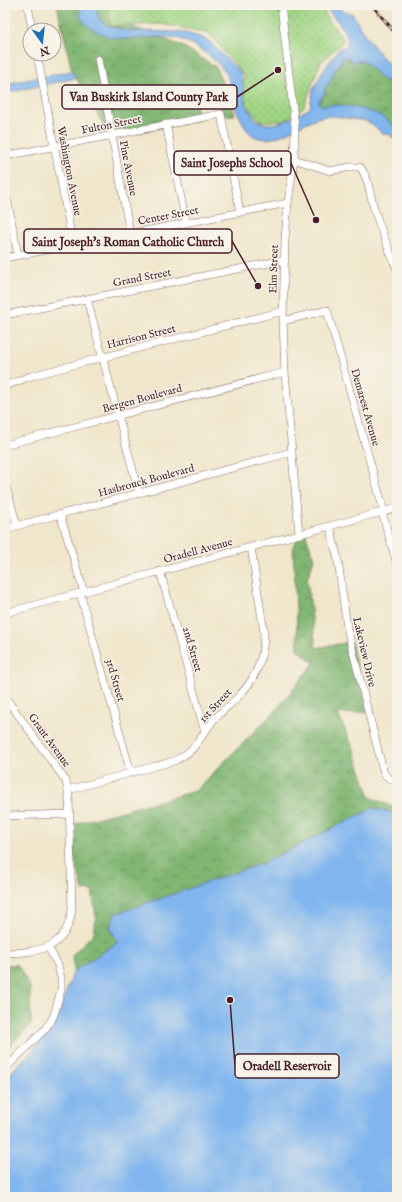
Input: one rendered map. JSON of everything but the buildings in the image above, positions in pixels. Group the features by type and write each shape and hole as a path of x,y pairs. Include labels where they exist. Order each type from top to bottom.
{"street":[{"path":"28,5 31,22"},
{"name":"Elm Street","path":"281,5 294,111 295,132 294,159 288,203 284,260 283,321 285,372 299,534"},
{"name":"Pine Avenue","path":"98,59 130,234"},
{"name":"Washington Avenue","path":"38,62 73,245"},
{"name":"Fulton Street","path":"5,156 221,114 240,212"},
{"path":"166,124 186,223"},
{"path":"294,159 330,171 350,167 360,167 363,170 374,209 397,269"},
{"path":"5,188 18,256"},
{"name":"Center Street","path":"5,258 288,203"},
{"name":"Grand Street","path":"5,314 284,260"},
{"path":"87,298 139,493"},
{"name":"Demarest Avenue","path":"283,321 327,310 397,564"},
{"name":"Harrison Street","path":"5,386 31,376 283,311"},
{"name":"Bergen Boulevard","path":"5,445 285,372"},
{"name":"Hasbrouck Boulevard","path":"5,529 292,452"},
{"path":"5,484 18,525"},
{"name":"Oradell Avenue","path":"5,613 397,508"},
{"name":"3rd Street","path":"60,514 131,773"},
{"name":"Lakeview Drive","path":"330,526 338,560 347,628 383,770 385,776 390,779"},
{"name":"1st Street","path":"68,790 174,761 182,757 195,747 216,717 248,686 261,661 264,646 264,632 252,547"},
{"name":"2nd Street","path":"160,571 205,732"},
{"name":"Grant Avenue","path":"5,697 66,781 68,790 72,848 71,916 69,924 62,936 48,947"},
{"path":"5,816 70,814"},
{"path":"5,953 34,952 48,947 58,965 61,978 61,990 54,1015 44,1030 5,1069"}],"green space":[{"path":"57,5 127,5 131,26 182,46 216,67 235,115 224,116 214,91 195,97 198,120 111,138 72,71"},
{"path":"107,5 319,5 344,41 320,63 304,107 285,121 261,121 241,102 240,86 245,77 209,33 162,24 111,26"},
{"path":"344,57 349,58 352,62 365,62 384,81 397,81 397,130 381,117 372,112 353,107 322,106 319,103 326,85"},
{"path":"305,532 314,559 307,579 316,648 351,642 368,712 338,714 353,747 370,797 397,809 397,832 393,813 373,808 263,863 118,942 74,971 72,955 94,933 96,917 92,890 83,891 72,848 71,825 195,791 277,709 314,663 298,650 293,546 299,534"},
{"path":"5,965 18,965 30,987 31,1025 5,1051"}],"water":[{"path":"79,5 97,5 99,19 107,26 130,31 182,32 209,41 240,72 243,82 245,101 250,111 256,119 262,123 270,124 287,120 310,108 313,90 322,73 338,50 348,44 342,28 323,5 337,5 340,10 353,14 360,28 387,63 397,67 397,81 384,81 365,62 352,62 349,58 344,57 333,74 329,84 326,85 319,103 322,106 336,105 353,107 377,114 392,124 397,130 397,141 389,134 382,134 369,122 336,116 314,119 283,135 267,139 259,138 247,130 243,124 229,93 229,79 222,67 206,53 190,43 178,38 154,37 129,39 103,35 83,21"},
{"path":"72,71 76,78 5,93 5,84"},
{"path":"373,808 393,813 397,832 397,1197 5,1197 5,1079 53,1028 74,971 118,942 110,928 115,914 263,863"}],"railway":[{"path":"372,5 397,35"}],"place":[{"name":"Van Buskirk Island County Park","path":"278,70"},
{"name":"Saint Josephs School","path":"316,220"},
{"name":"Saint Joseph's Roman Catholic Church","path":"258,286"},
{"name":"Oradell Reservoir","path":"230,1000"}]}
